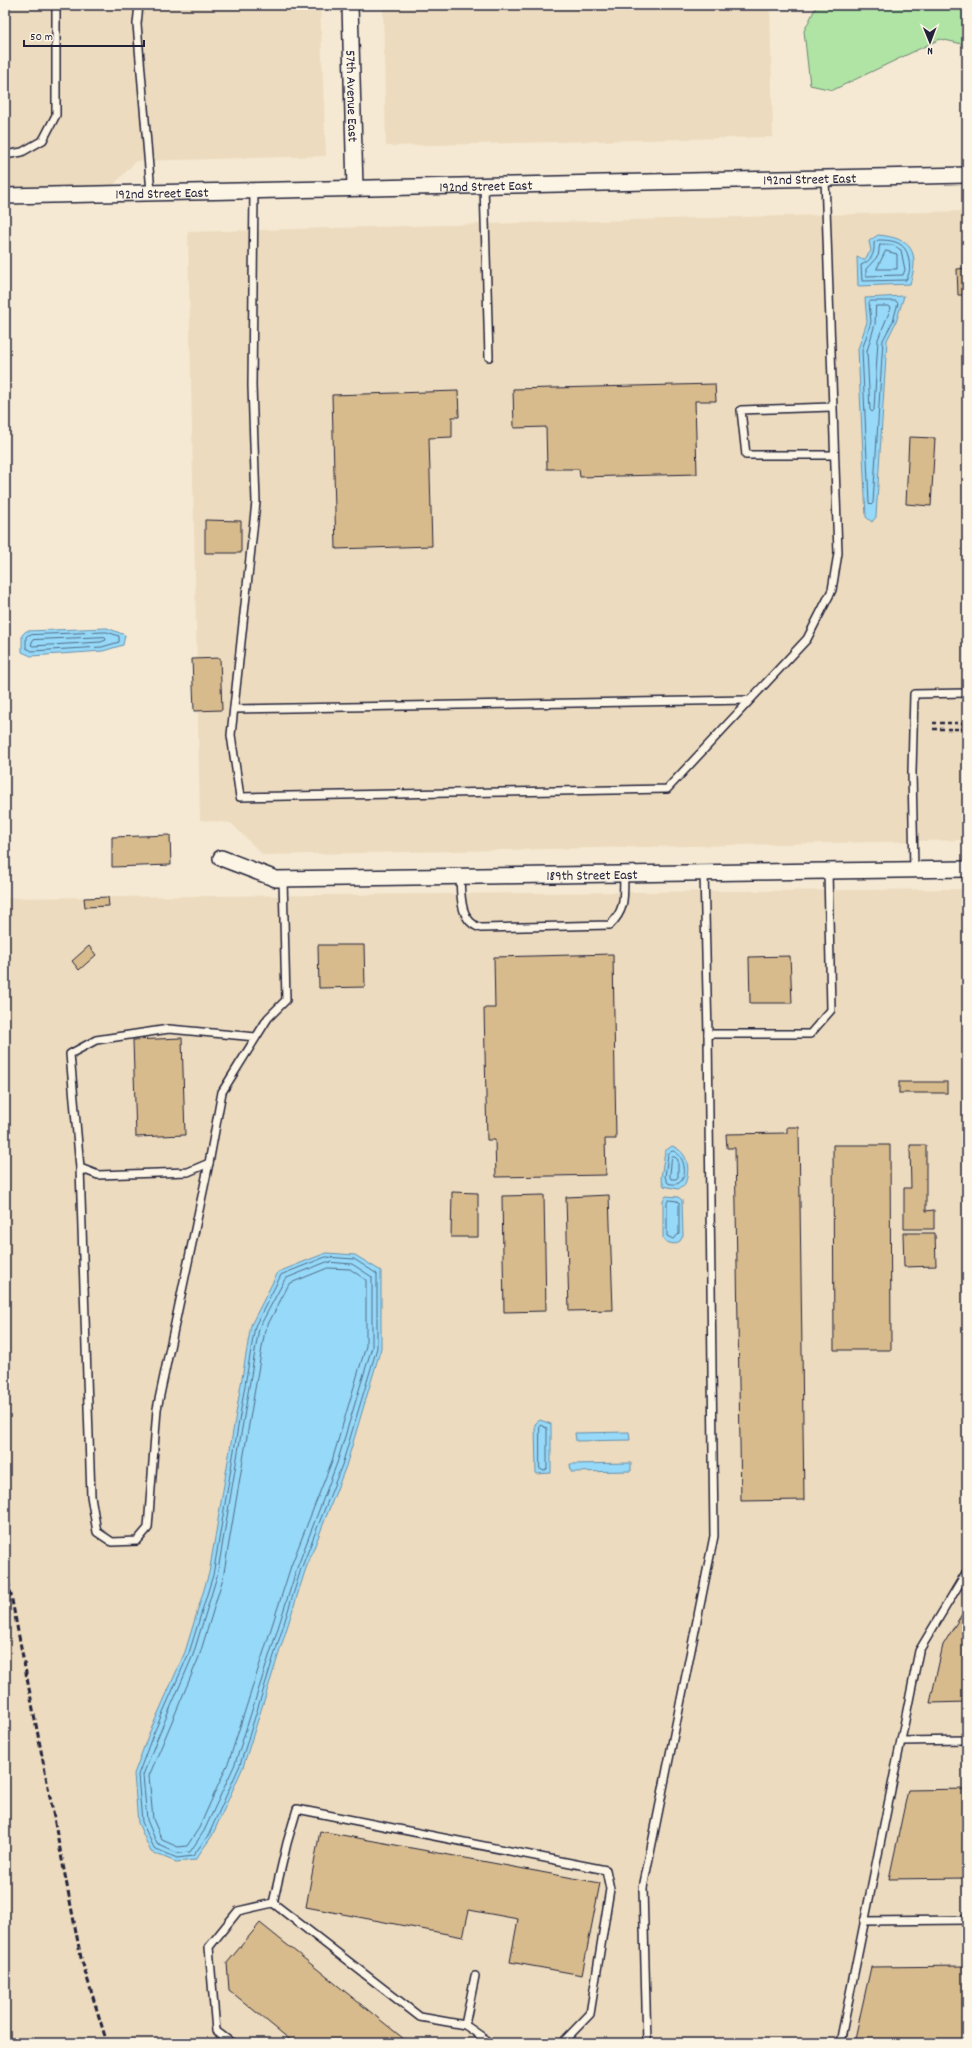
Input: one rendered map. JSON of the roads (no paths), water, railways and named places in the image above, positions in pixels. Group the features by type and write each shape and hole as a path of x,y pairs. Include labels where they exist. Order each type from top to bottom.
{"street":[{"name":"57th Avenue East","path":"350,5 355,188"},
{"name":"192nd Street East","path":"5,196 967,175"},
{"name":"189th Street East","path":"221,858 276,879 967,869"}],"lane":[{"path":"5,155 22,152 43,140 56,115 56,5"},
{"path":"139,5 137,24 151,192"},
{"path":"254,190 252,386 256,502 231,735 240,797 667,788 807,638 832,590 838,553 825,178"},
{"path":"484,185 489,357"},
{"path":"832,407 741,410 746,455 834,455"},
{"path":"914,870 912,772 914,694 967,693"},
{"path":"234,709 749,700"},
{"path":"708,1034 810,1034 831,1010 828,871"},
{"path":"647,2043 643,1888 714,1536 708,1034 704,873"},
{"path":"460,876 461,907 476,927 481,928 610,925 619,916 623,904 624,874"},
{"path":"256,1037 169,1029 96,1040 70,1054 80,1168 91,1496 97,1532 112,1542 137,1541 148,1528 157,1410 209,1163 222,1092 268,1018 286,1000 283,879"},
{"path":"80,1168 98,1175 188,1172 209,1163"},
{"path":"840,2043 919,1652 967,1571"},
{"path":"901,1741 967,1740"},
{"path":"273,1903 286,1843 297,1809 606,1870 610,1889 590,2014 562,2043"},
{"path":"273,1903 420,2017 465,2026 491,2043"},
{"path":"232,2043 216,2031 209,1947 238,1911 273,1903"},
{"path":"864,1921 967,1920"},
{"path":"465,2026 475,1976"}],"water":[{"path":"878,235 899,239 906,243 910,249 913,255 914,263 910,284 858,286 857,257 864,260 871,251 869,241"},
{"path":"904,296 896,322 887,340 876,517 872,522 866,517 858,349 867,322 865,298"},
{"path":"107,628 125,635 123,645 103,651 31,656 22,652 22,635 26,631"},
{"path":"672,1146 678,1149 685,1157 688,1168 684,1186 678,1189 664,1186 661,1178 665,1151"},
{"path":"666,1196 678,1197 682,1200 683,1236 680,1241 674,1244 666,1242 663,1238 663,1201"},
{"path":"326,1253 355,1255 381,1271 381,1348 346,1466 305,1571 243,1767 212,1836 195,1860 176,1862 151,1852 138,1823 134,1774 148,1736 185,1652 209,1573 251,1325 278,1272"},
{"path":"540,1420 551,1424 551,1473 536,1474 535,1424"},
{"path":"629,1432 630,1440 576,1441 575,1433"},
{"path":"631,1463 631,1471 571,1472 570,1464"}],"railway":[{"path":"5,1564 81,1958 107,2043"},
{"path":"5,2032 8,2043"}]}
